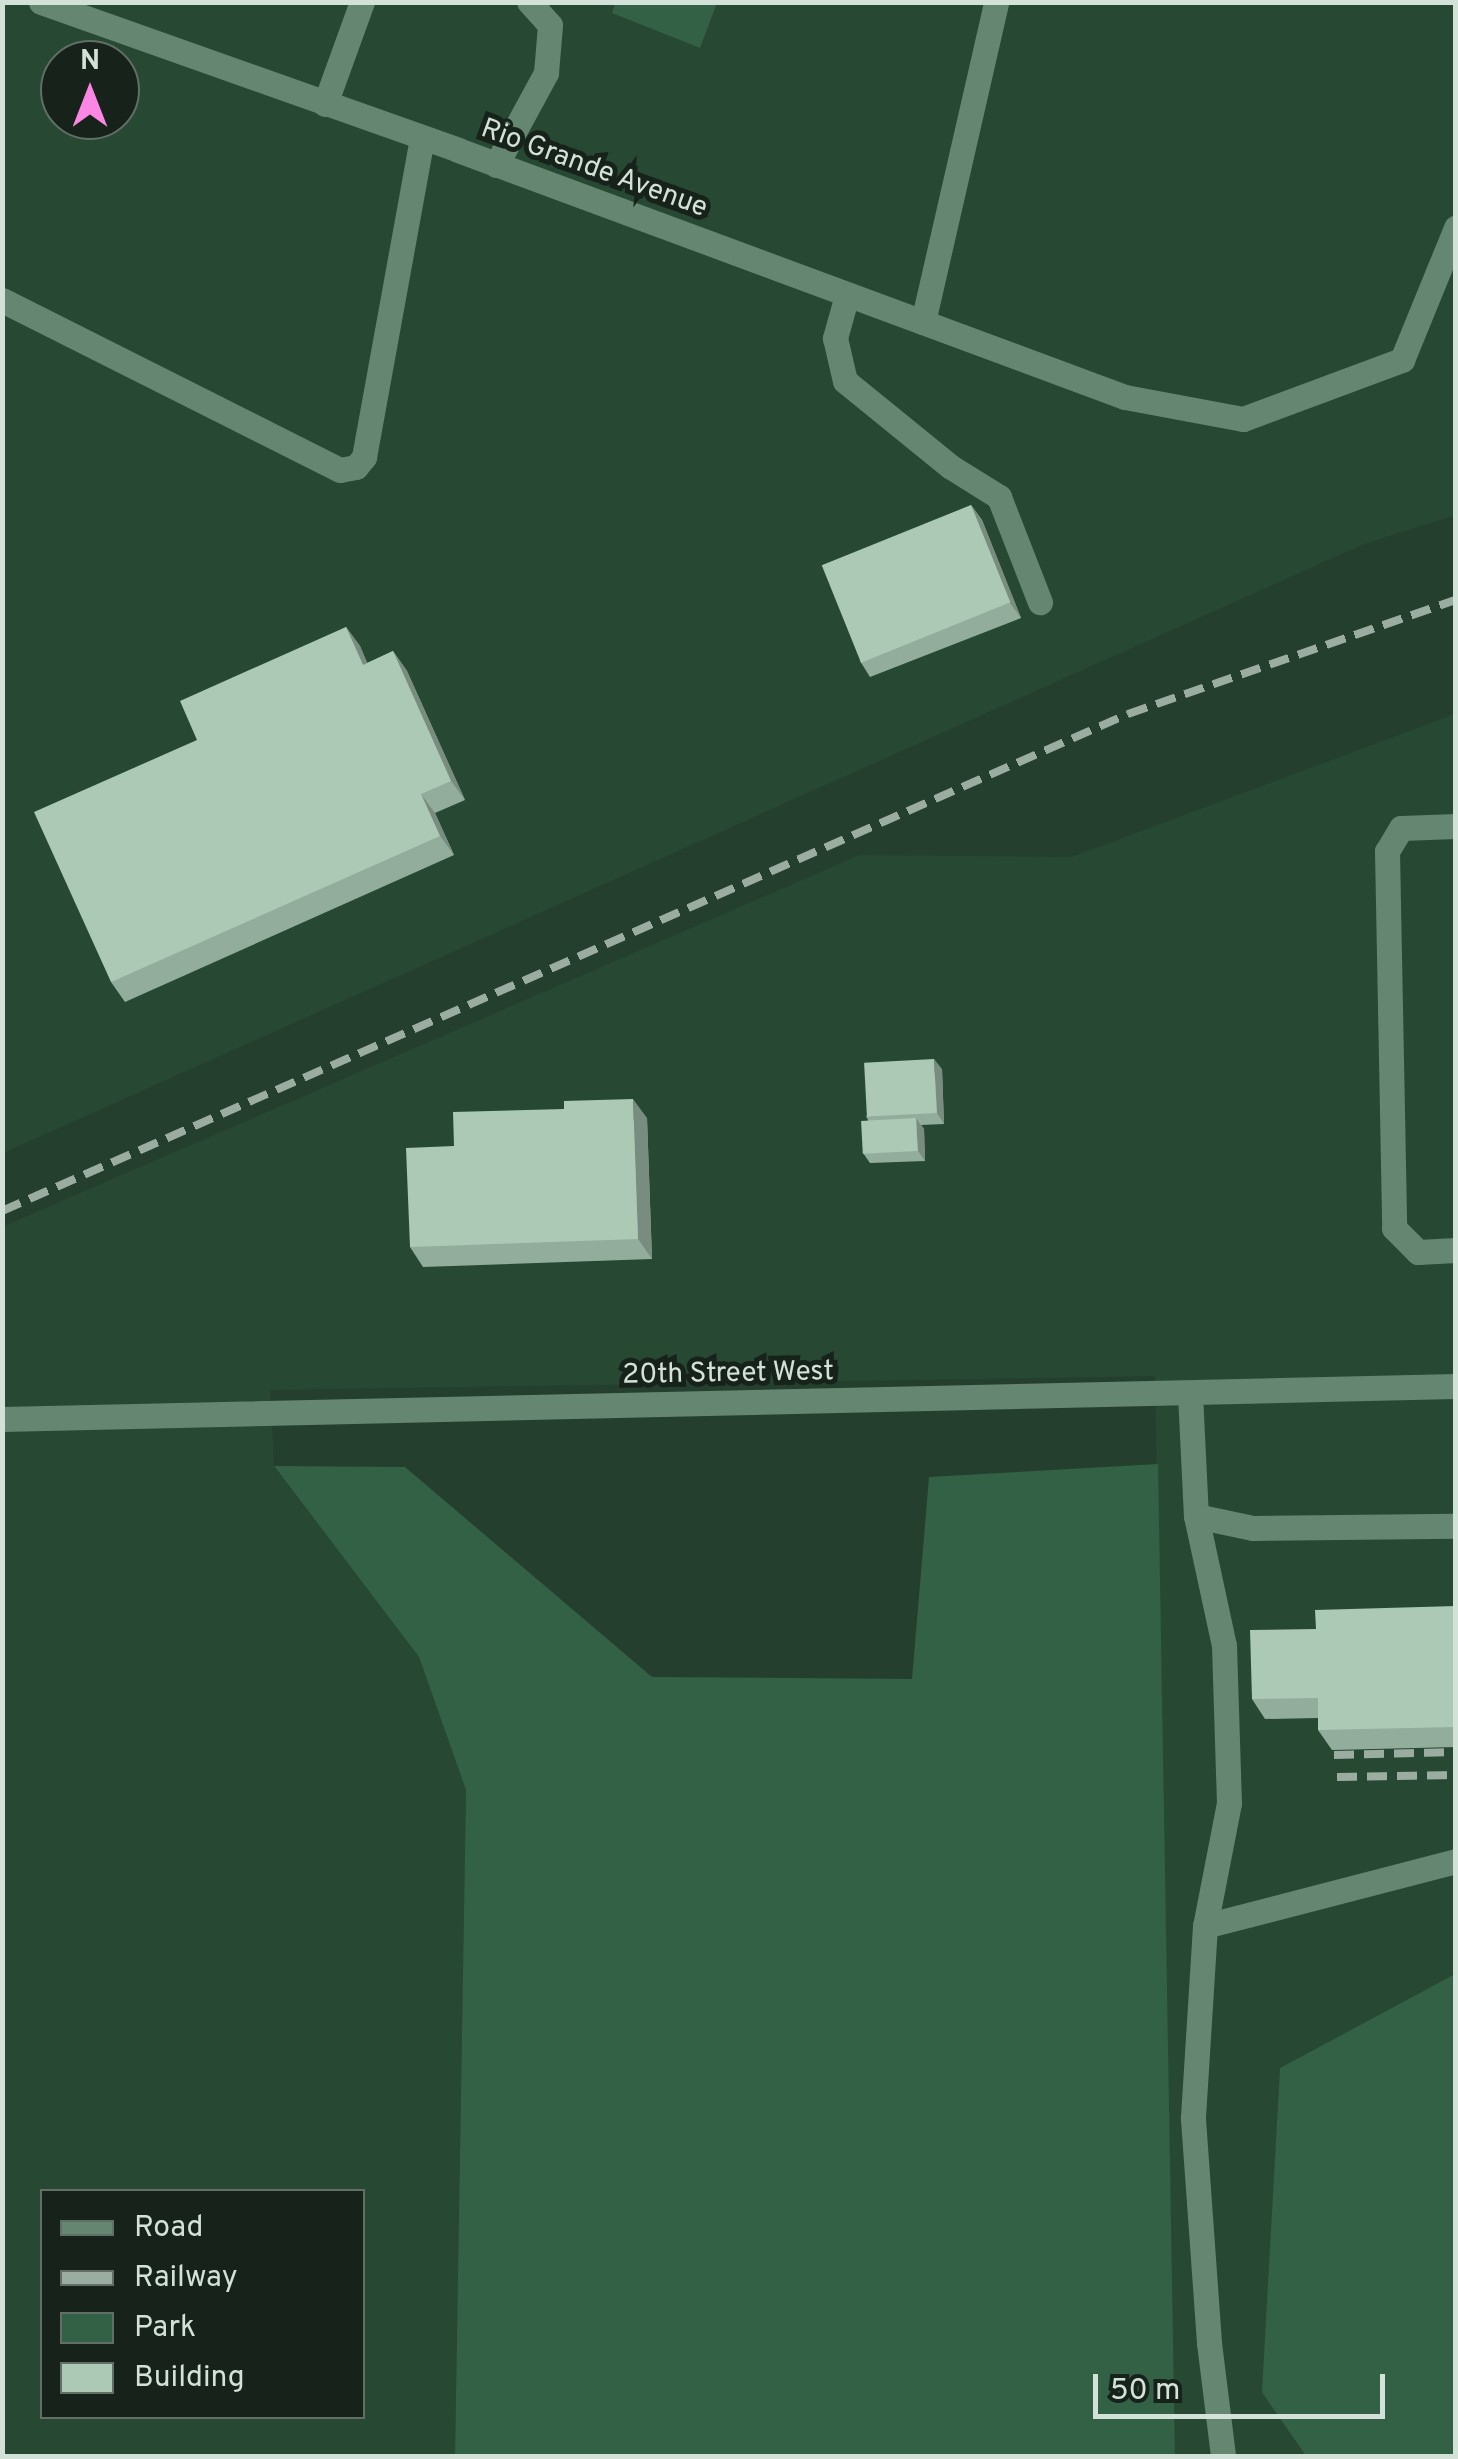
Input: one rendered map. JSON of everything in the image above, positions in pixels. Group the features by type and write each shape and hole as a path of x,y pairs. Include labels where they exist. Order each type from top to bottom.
{"street":[{"name":"Rio Grande Avenue","path":"41,2 496,164 1125,397 1244,419 1402,360 1456,228"},
{"path":"325,104 362,2"},
{"path":"496,164 546,73 550,26 529,2"},
{"path":"922,322 996,2"},
{"path":"2,300 340,470 356,466 364,457 422,138"},
{"path":"848,295 835,338 845,381 951,467 999,497 1040,602"},
{"path":"1456,826 1401,828 1387,851 1394,1228 1418,1252 1456,1250"},
{"name":"20th Street West","path":"2,1419 1456,1386"},
{"path":"1190,1394 1196,1516 1224,1645 1229,1804 1205,1926 1193,2119 1209,2344 1223,2456"},
{"path":"1196,1516 1253,1528 1456,1526"},
{"path":"1205,1926 1456,1861"}],"shaded area":[{"path":"2,3 615,3 612,12 700,48 717,3 1455,3 1455,515 1364,544 3,1153"},
{"path":"1455,714 1455,1974 1280,2068 1263,2392 1306,2456 1175,2456 1155,1376 270,1390 274,1467 419,1657 466,1790 455,2456 3,2456 2,1227 860,855 1072,857"}],"green space":[{"path":"615,2 717,3 700,48 612,13"},
{"path":"1158,1464 1175,2456 455,2456 466,1790 419,1657 274,1466 405,1467 652,1677 912,1679 929,1477"},
{"path":"1455,1974 1455,2456 1306,2456 1262,2392 1280,2068"}],"building":[{"path":"971,505 1010,602 861,663 822,565"},
{"path":"346,627 363,665 393,651 451,781 421,794 440,836 111,982 34,812 197,740 180,701"},
{"path":"934,1059 937,1113 867,1117 864,1063"},
{"path":"633,1099 638,1239 410,1247 406,1148 454,1146 453,1112 564,1109 564,1101"},
{"path":"916,1118 918,1151 863,1154 861,1121"},
{"path":"1456,1606 1456,1727 1318,1730 1318,1698 1252,1699 1250,1630 1316,1629 1315,1610"}],"railway":[{"path":"2,1211 1128,714 1456,600"},
{"path":"1334,1755 1456,1752"},
{"path":"1337,1777 1456,1775"}]}
